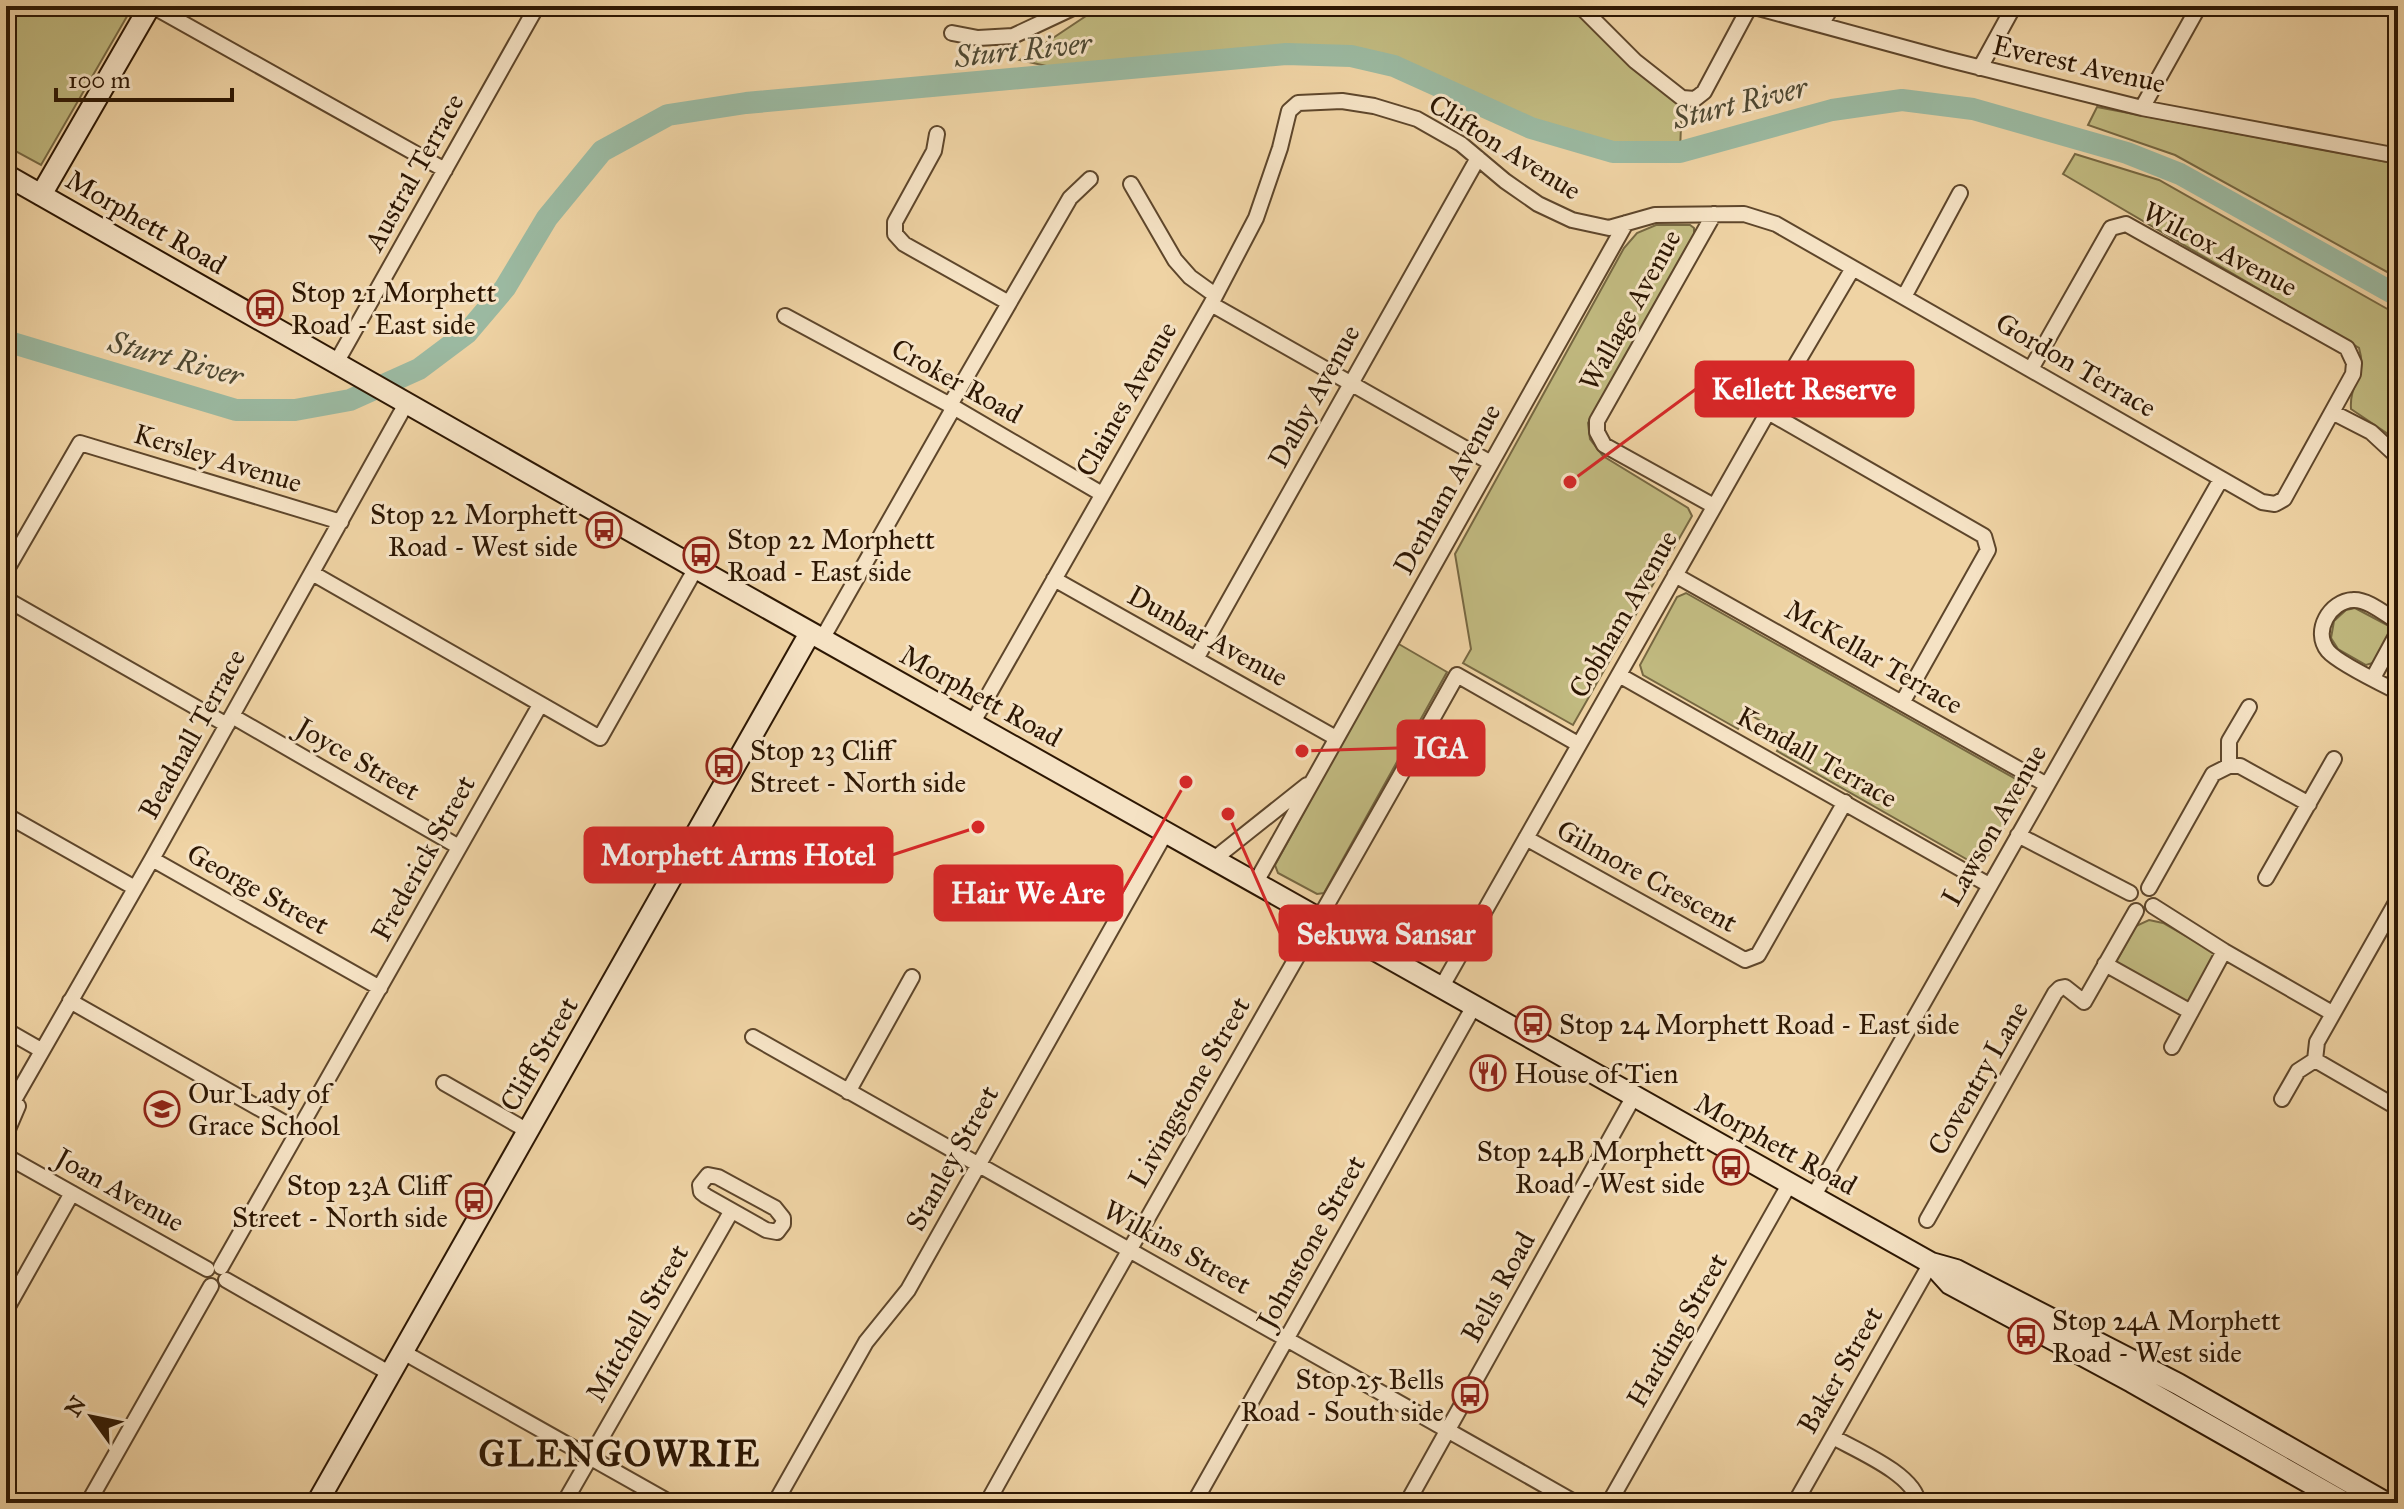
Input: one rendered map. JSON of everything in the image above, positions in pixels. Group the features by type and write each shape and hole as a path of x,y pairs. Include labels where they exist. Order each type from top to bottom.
{"main road":[{"path":"41,195 151,6"},
{"name":"Morphett Road","path":"6,175 816,636 1931,1263 1956,1270 2107,1345 2386,1503"},
{"name":"Cliff Street","path":"317,1503 528,1131 816,636"},
{"name":"Morphett Road","path":"1931,1263 1950,1284 2132,1382 2345,1503"}],"street":[{"path":"151,6 445,170"},
{"path":"952,33 978,38 1013,36 1077,6"},
{"path":"1580,6 1635,61 1682,98 1695,99 1704,92 1751,6"},
{"name":"Everest Avenue","path":"1751,6 2142,108 2398,156"},
{"path":"1821,25 1832,6"},
{"path":"1980,68 2014,6"},
{"path":"2142,108 2199,6"},
{"name":"Austral Terrace","path":"336,363 535,7"},
{"name":"Clifton Avenue","path":"1308,102 1342,101 1374,106 1417,119 1461,144 1538,204 1572,220 1609,228 1655,215 1744,214 1776,224 1853,268"},
{"name":"Claines Avenue","path":"973,722 1213,300 1256,218 1289,111 1298,103 1308,102"},
{"path":"937,134 934,151 895,222 895,234 904,244 1009,303"},
{"name":"Dalby Avenue","path":"1196,659 1478,158"},
{"path":"816,636 1070,198 1090,179"},
{"path":"1131,184 1175,260 1213,300 1491,463"},
{"path":"1904,297 1960,193"},
{"name":"Wallage Avenue","path":"1714,214 1597,421 1597,432 1604,445 1714,506"},
{"name":"Denham Avenue","path":"1256,882 1626,223"},
{"name":"Wilcox Avenue","path":"2031,369 2111,228 2126,224 2347,348 2354,363 2353,374 2332,412"},
{"name":"Gordon Terrace","path":"1853,268 2262,502 2275,504 2284,499 2332,412"},
{"name":"Cobham Avenue","path":"1441,988 1714,506 1853,268"},
{"name":"Croker Road","path":"785,316 952,406 1102,494"},
{"name":"Beadnall Terrace","path":"6,1114 341,522 401,400"},
{"path":"1768,412 1984,536 1988,550 1902,703"},
{"path":"2332,412 2371,432 2398,457"},
{"name":"Kersley Avenue","path":"6,571 80,443 341,522"},
{"name":"Lawson Avenue","path":"1813,1197 2221,479"},
{"path":"312,573 600,738 696,568"},
{"name":"McKellar Terrace","path":"1675,575 2047,785"},
{"name":"Dunbar Avenue","path":"1054,579 1336,738"},
{"name":"Joyce Street","path":"6,599 459,847"},
{"path":"2398,622 2362,601 2352,600 2338,604 2326,616 2322,640 2329,652 2398,692"},
{"path":"2373,678 2398,632"},
{"name":"Livingstone Street","path":"987,1503 1127,1250 1457,675 1578,744"},
{"name":"Kendall Terrace","path":"1619,675 1989,885"},
{"name":"Frederick Street","path":"218,1272 540,705"},
{"path":"2229,766 2229,741 2249,707"},
{"path":"2266,878 2334,759"},
{"path":"2149,888 2213,774 2229,766 2240,766 2309,804"},
{"name":"Denham Avenue","path":"1214,859 1313,780"},
{"name":"Gilmore Crescent","path":"1526,838 1745,960 1758,955 1845,802"},
{"path":"6,815 135,888"},
{"name":"Stanley Street","path":"775,1503 866,1342 908,1290 1166,832"},
{"path":"2018,835 2130,893"},
{"name":"George Street","path":"152,859 380,988"},
{"path":"2140,886 2149,888 2155,896 2153,906 2145,912 2136,911 2128,902 2130,893 2140,886"},
{"path":"2315,1060 2317,1042 2398,899"},
{"path":"2153,906 2332,1013"},
{"path":"2136,911 2105,964 2191,1012"},
{"path":"2172,1047 2224,951"},
{"name":"Coventry Lane","path":"1927,1220 2055,993 2065,987 2084,1002 2105,964"},
{"path":"848,1092 912,977"},
{"path":"70,1001 299,1131"},
{"name":"Johnstone Street","path":"1194,1503 1474,1006"},
{"path":"6,1030 41,1050"},
{"name":"Wilkins Street","path":"753,1037 1576,1503"},
{"path":"2282,1099 2298,1071 2315,1060"},
{"path":"2315,1060 2398,1108"},
{"path":"444,1083 528,1131"},
{"name":"Beadnall Terrace","path":"6,1134 18,1107 21,1090"},
{"name":"Bells Road","path":"1407,1503 1634,1096"},
{"name":"Joan Avenue","path":"6,1156 218,1272 391,1374"},
{"path":"708,1175 718,1177 775,1208 783,1218 783,1224 777,1232 771,1232 731,1212 701,1192 700,1185 708,1175"},
{"name":"Harding Street","path":"1609,1503 1790,1183"},
{"path":"6,1310 72,1193"},
{"name":"Mitchell Street","path":"564,1503 731,1212"},
{"name":"Baker Street","path":"1795,1503 1931,1263"},
{"path":"88,1503 211,1286 205,1281 218,1272"},
{"path":"403,1352 671,1503"},
{"path":"1833,1437 1906,1479 1917,1494 1918,1503"}],"shaded area":[{"path":"6,6 133,6 41,165 6,146"},
{"path":"1101,6 1581,6 1682,98 1680,152 1613,152 1531,128 1394,66 1351,56 1286,54 1077,73 1020,60"},
{"path":"2097,107 2398,164 2398,278 2175,155 2088,125"},
{"path":"2075,154 2159,180 2398,315 2398,445 2388,434 2351,409 2361,366 2359,348 2063,174"},
{"path":"1656,225 1690,225 1694,228 1694,234 1588,423 1590,439 1603,456 1688,508 1692,516 1573,725 1463,663 1471,649 1455,554 1624,248 1637,233"},
{"path":"1686,593 2021,782 2023,793 1984,863 1975,864 1777,751 1785,735 1747,713 1738,729 1643,675 1640,665 1677,597"},
{"path":"2355,608 2389,626 2392,636 2376,662 2366,665 2338,649 2331,638 2334,621 2346,610"},
{"path":"1397,643 1447,672 1324,893 1317,894 1278,873 1275,865"},
{"path":"2149,920 2163,923 2217,954 2188,1005 2115,964 2136,926"}],"waterway":[{"name":"Sturt River","path":"6,341 236,410 295,410 350,400 419,369 467,333 505,288 547,218 602,151 668,115 746,103 1286,54 1351,56 1394,66 1531,128 1613,152 1680,152 1832,110 1902,100 1973,109 2127,153 2180,174 2398,296"}],"place":[{"name":"Stop 21 Morphett Road - East side","path":"265,308"},
{"name":"Kellett Reserve","path":"1570,482"},
{"name":"Stop 22 Morphett Road - West side","path":"604,530"},
{"name":"Stop 22 Morphett Road - East side","path":"701,555"},
{"name":"IGA","path":"1302,751"},
{"name":"Stop 23 Cliff Street - North side","path":"724,766"},
{"name":"Hair We Are","path":"1186,782"},
{"name":"Sekuwa Sansar","path":"1228,814"},
{"name":"Morphett Arms Hotel","path":"978,827"},
{"name":"Stop 24 Morphett Road - East side","path":"1533,1024"},
{"name":"House of Tien","path":"1488,1073"},
{"name":"Our Lady of Grace School","path":"162,1109"},
{"name":"Stop 24B Morphett Road - West side","path":"1731,1167"},
{"name":"Stop 23A Cliff Street - North side","path":"474,1201"},
{"name":"Stop 24A Morphett Road - West side","path":"2026,1336"},
{"name":"Stop 25 Bells Road - South side","path":"1470,1395"}],"district":[{"name":"GLENGOWRIE","path":"620,1454"}]}
